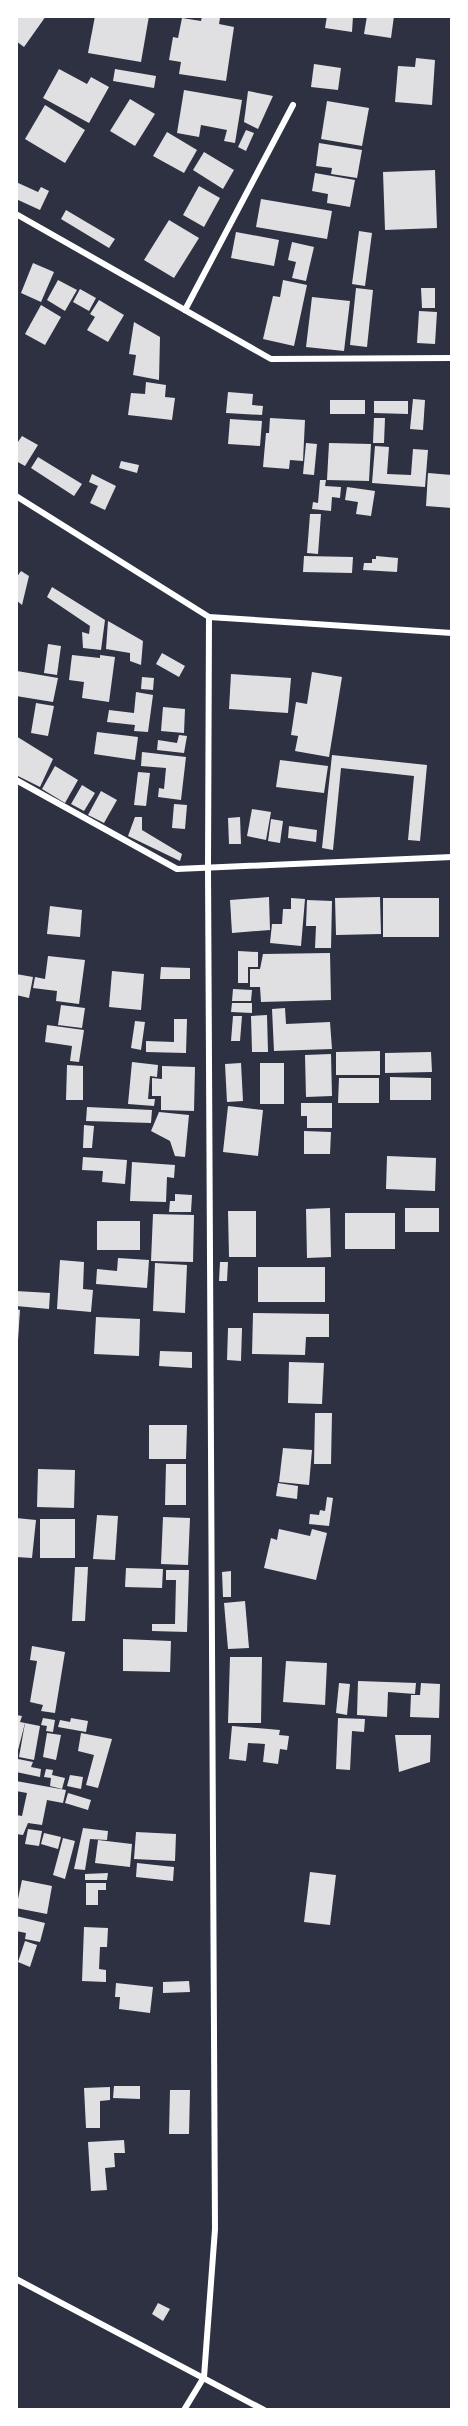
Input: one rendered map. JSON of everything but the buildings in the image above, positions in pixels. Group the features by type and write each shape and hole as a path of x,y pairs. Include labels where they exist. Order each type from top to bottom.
{"street":[{"path":"185,310 293,105"},
{"path":"16,214 271,359 452,358"},
{"path":"16,496 208,617 452,633"},
{"path":"184,2409 204,2377 215,2229 208,617"},
{"path":"16,780 177,869 452,857"},
{"path":"16,2279 264,2409"}]}
